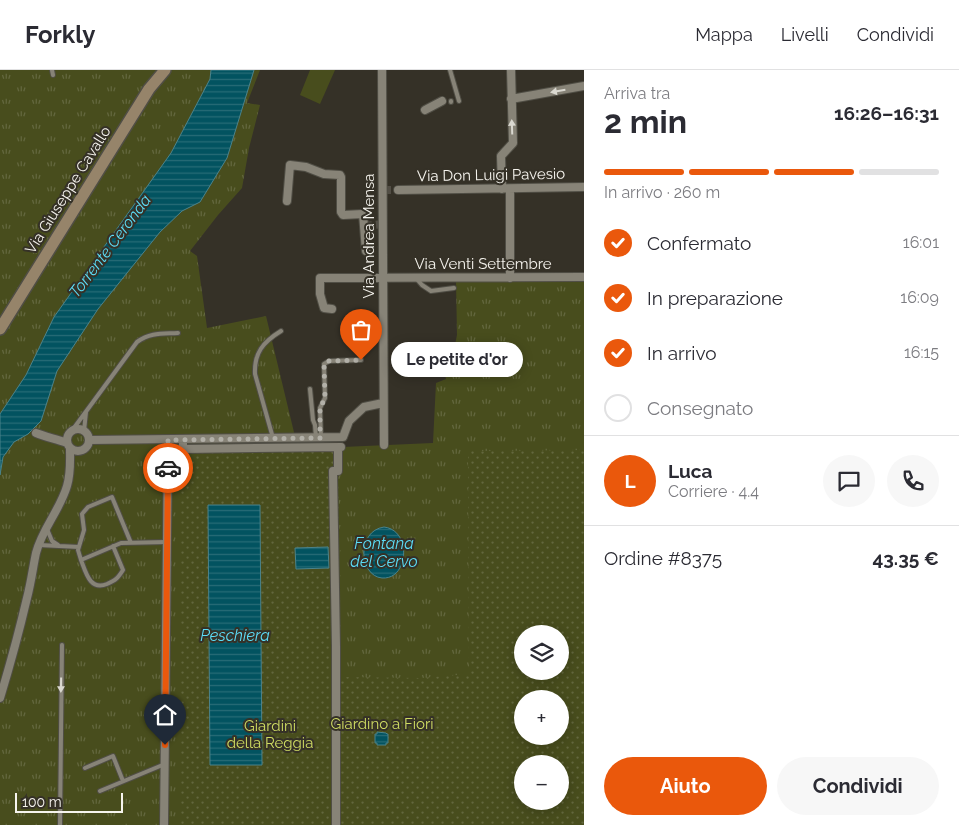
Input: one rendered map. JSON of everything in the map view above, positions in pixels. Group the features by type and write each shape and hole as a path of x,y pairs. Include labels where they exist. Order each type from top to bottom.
{"street":[{"name":"Via Giuseppe Cavallo","path":"0,318 144,85 156,70"},
{"name":"Via Giuseppe Cavallo","path":"0,329 149,90 165,70"},
{"name":"Via Andrea Mensa","path":"382,70 384,445"},
{"path":"510,278 506,189 501,156 513,143 511,70"},
{"path":"512,99 584,86"},
{"path":"425,110 442,101"},
{"path":"287,200 290,165 340,176 341,212 343,215 363,214 366,251"},
{"name":"Via Don Luigi Pavesio","path":"398,190 584,187"},
{"name":"Via Venti Settembre","path":"332,309 324,308 320,294 320,278 584,277"},
{"path":"183,439 183,449 341,448 342,437 349,421 364,407 383,403"},
{"path":"0,698 18,638 39,545 67,487 70,470 69,439 77,429 84,431 88,435 89,440 87,447 81,451 70,470"},
{"path":"36,432 48,438 69,439"},
{"path":"89,440 342,437"},
{"path":"69,439 75,451 81,451"},
{"path":"164,825 168,440"},
{"path":"336,825 336,646 333,471 338,471 338,448"}],"lane":[{"path":"450,70 459,101"},
{"path":"416,278 431,291 454,288"},
{"path":"273,438 255,374 254,364 260,350 267,341 281,331"},
{"path":"69,439 86,410 138,342 145,336 178,333"},
{"path":"318,438 320,408 325,398 324,364 329,361 361,360"},
{"path":"310,388 313,420 318,438"},
{"path":"84,431 86,410"},
{"path":"113,546 123,570 118,580 102,586 94,584 90,581 78,550 84,530 82,514 88,507 112,497 131,543"},
{"path":"46,528 52,541 60,546"},
{"path":"81,560 121,543 167,542"},
{"path":"39,545 79,547"},
{"path":"60,825 62,645"},
{"path":"85,768 113,756 123,781"},
{"path":"100,791 165,764"}],"green space":[{"name":"Giardino a Fiori","path":"0,70 260,70 247,103 260,105 249,148 242,188 190,251 197,256 207,328 266,316 298,449 433,443 436,383 446,379 444,349 454,350 457,335 456,280 584,281 584,825 0,825"},
{"path":"310,70 335,70 320,104 300,95"},
{"name":"Giardini della Reggia","path":"343,450 343,462 338,463 341,609 337,609 340,677 421,678 469,674 468,451 584,450 584,825 179,825 181,460 187,452"}],"water":[{"name":"Torrente Ceronda","path":"211,70 254,70 227,158 200,202 182,211 160,232 98,309 57,371 41,421 28,434 14,442 3,457 0,475 0,414 26,375 54,317 171,153 210,79"},
{"name":"Peschiera","path":"208,505 260,505 262,765 210,765"},
{"name":"Fontana del Cervo","path":"384,527 393,530 399,537 403,545 404,554 398,571 391,577 382,578 374,575 369,570 365,562 364,553 365,544 369,536 375,530"},
{"path":"328,547 329,568 296,569 295,548"},
{"path":"377,732 388,734 388,743 386,745 377,745 375,743 375,734"}],"tunnel":[{"path":"383,190 398,190"},
{"path":"364,226 383,224"},
{"path":"366,251 383,250"}],"way so far":[{"path":"168,468 168,440 320,438 320,408 325,398 324,364 329,361 361,360"}],"place":[{"name":"Le petite d'or","path":"361,360"}],"route":[{"path":"165,745 168,468"}]}
